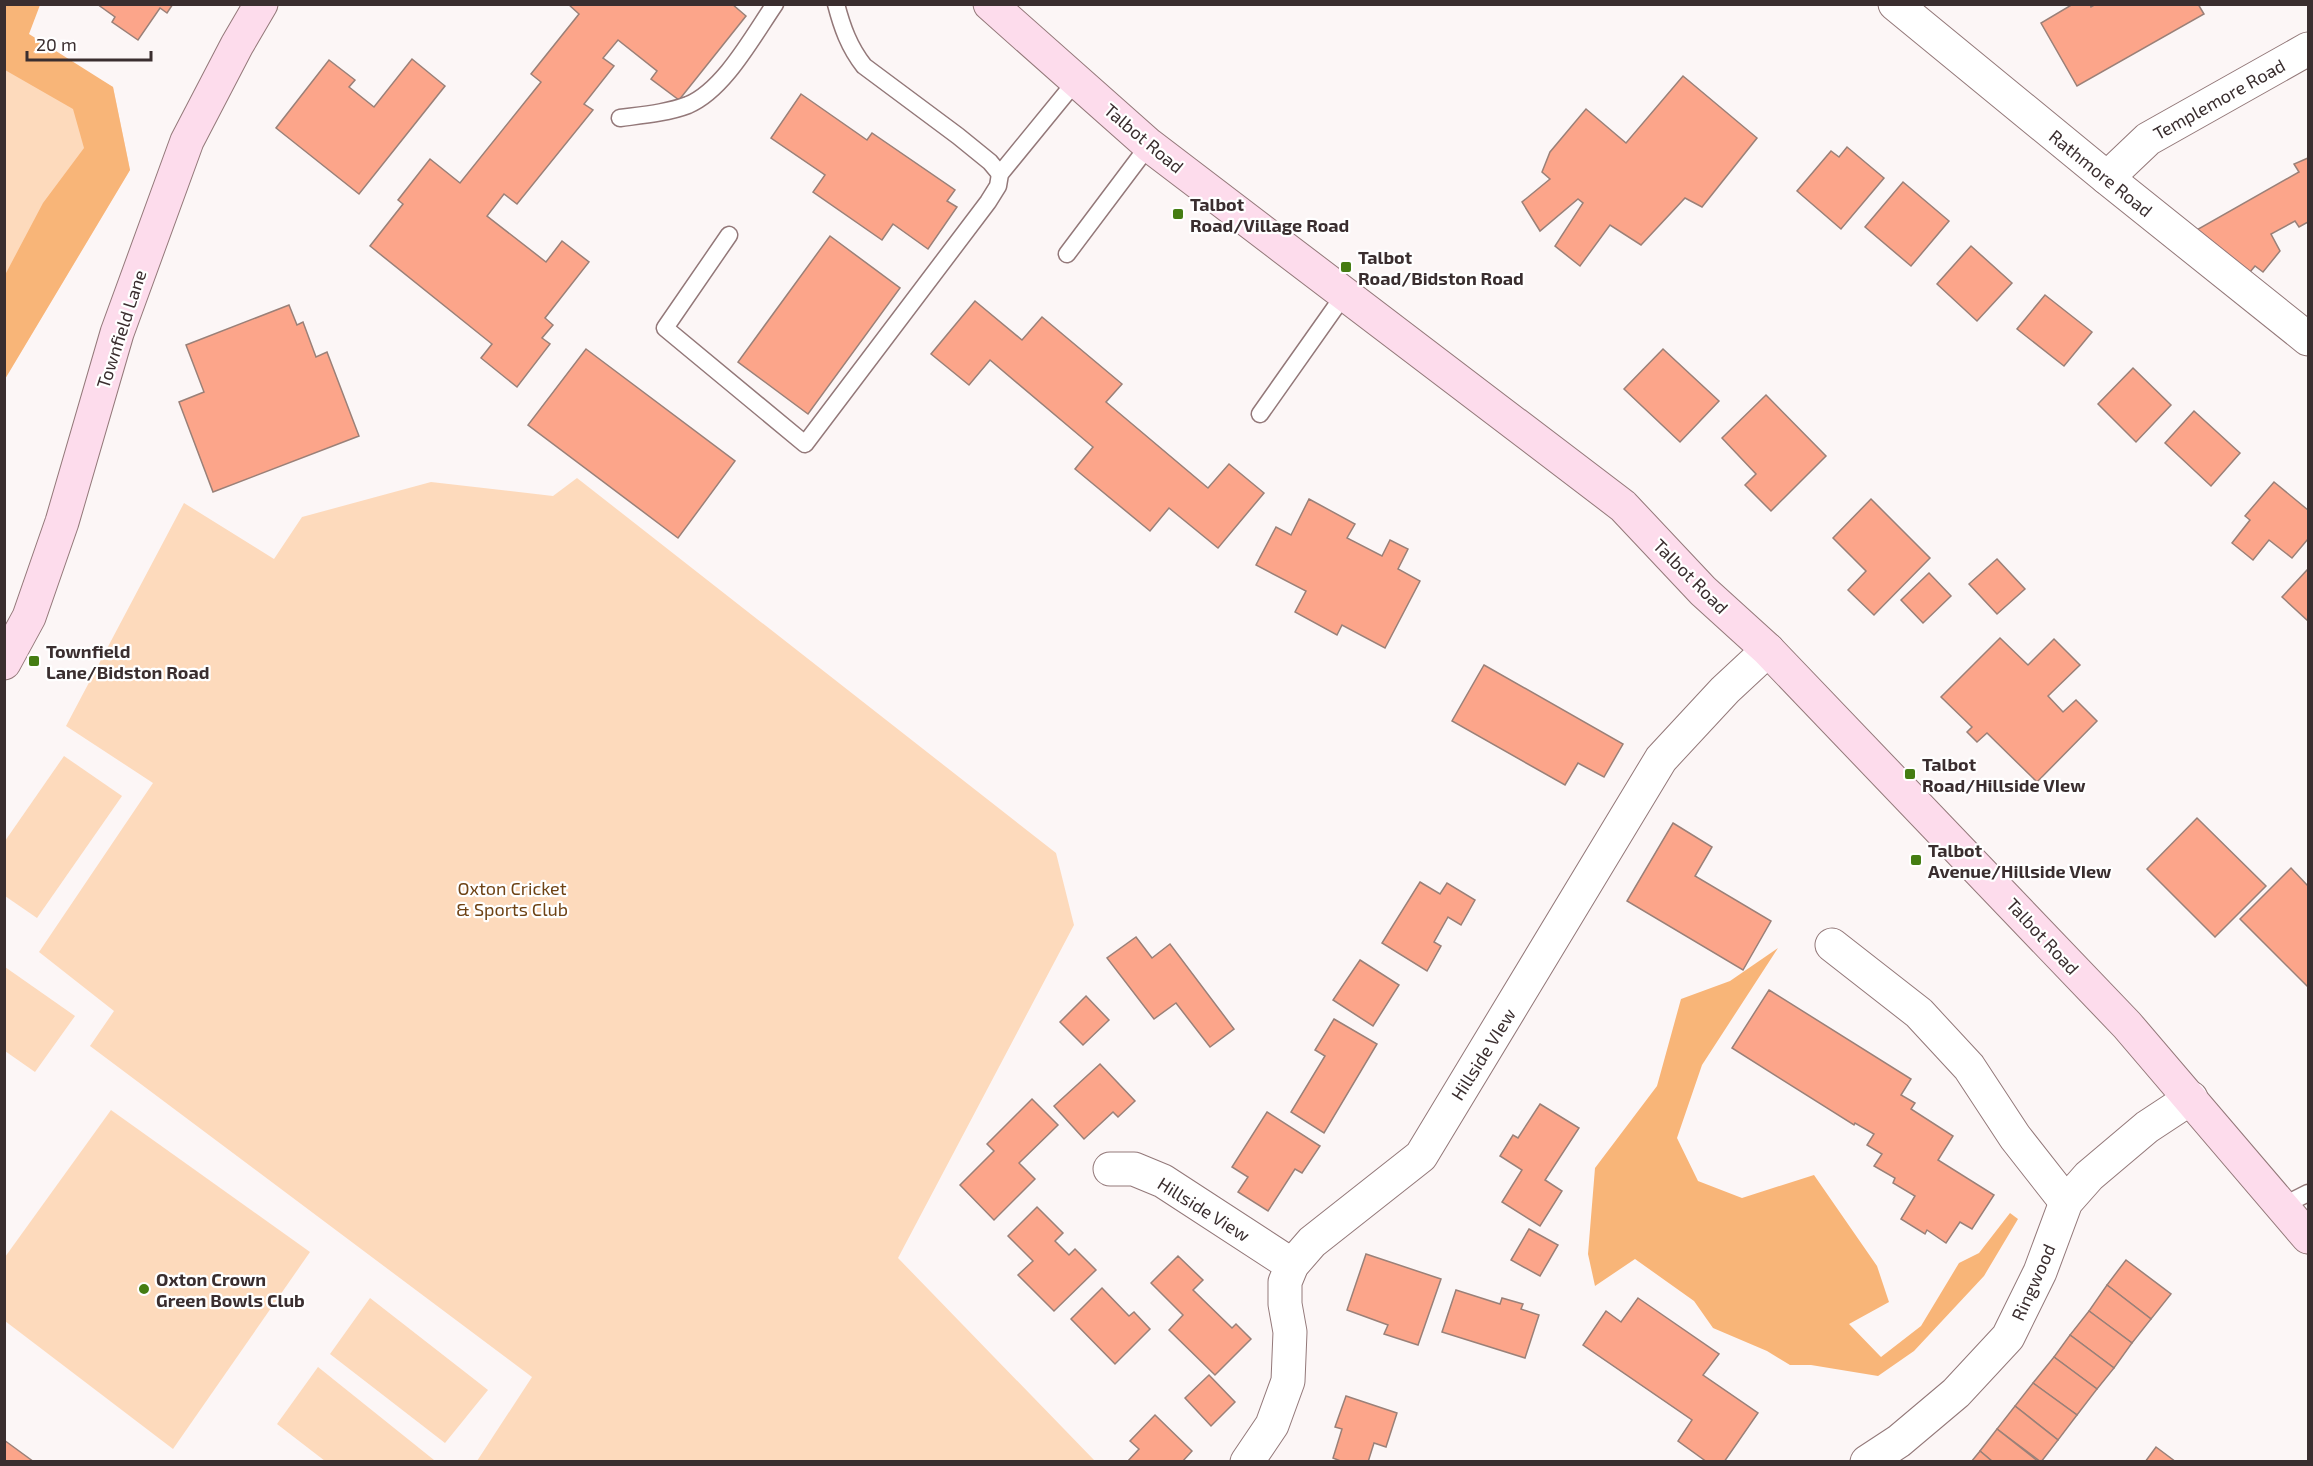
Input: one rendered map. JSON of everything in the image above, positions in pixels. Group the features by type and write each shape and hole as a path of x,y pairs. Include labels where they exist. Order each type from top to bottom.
{"main road":[{"name":"Townfield Lane","path":"4,663 29,617 62,522 117,333 187,141 261,4"},
{"name":"Talbot Road","path":"990,4 1149,145 1623,506 1703,591 1768,650 2111,1008 2191,1098 2295,1200 2308,1237"}],"street":[{"name":"Rathmore Road","path":"1895,4 2308,339"},
{"name":"Templemore Road","path":"2107,178 2148,140 2308,50"},
{"name":"Hillside VIew","path":"1247,1461 1272,1425 1288,1381 1290,1332 1285,1304 1285,1282 1292,1265 1312,1242 1420,1156 1661,759 1725,690 1768,650"},
{"path":"1832,945 1919,1012 1969,1067 2015,1137 2066,1202"},
{"name":"Ringwood","path":"1866,1461 1899,1441 1956,1393 2008,1337 2040,1272 2066,1202 2090,1176 2146,1127 2191,1098"},
{"name":"Hillside View","path":"1110,1169 1134,1169 1163,1182 1292,1265"}],"lane":[{"path":"620,118 667,111 702,98 714,88 745,49 775,4"},
{"path":"836,4 850,45 864,66 958,136 990,162 1000,174"},
{"path":"729,235 665,328 805,444 988,202 998,186 1000,174 1076,81"},
{"path":"1067,254 1149,145"},
{"path":"1260,414 1344,295"}],"green space":[{"path":"5,27 113,87 130,170 5,379"},
{"name":"Oxton Cricket & Sports Club","path":"577,478 1056,853 1074,925 898,1258 1095,1461 477,1461 532,1377 90,1046 114,1011 39,952 153,783 66,726 184,503 274,559 302,517 431,482 553,496"},
{"path":"64,756 122,796 37,918 5,896 5,841"},
{"path":"5,967 75,1016 35,1072 5,1051"},
{"name":"Oxton Crown Green Bowls Club","path":"111,1110 310,1252 173,1449 5,1321 5,1257"},
{"path":"370,1298 488,1390 445,1443 330,1354"},
{"path":"318,1367 434,1460 325,1461 277,1424"}],"shaded area":[{"path":"5,4 40,5 29,34 113,87 130,170 5,379 5,275 43,203 84,148 73,109 5,70"},
{"path":"1778,948 1702,1065 1677,1138 1698,1181 1742,1198 1814,1175 1877,1266 1889,1302 1849,1324 1881,1357 1921,1326 1959,1263 1979,1253 2010,1213 2018,1219 1984,1276 1914,1351 1878,1376 1811,1365 1790,1365 1767,1351 1713,1328 1694,1301 1635,1259 1595,1286 1588,1254 1595,1168 1657,1086 1681,999 1730,981"}],"building":[{"path":"97,4 173,4 167,13 160,8 138,40 112,22 115,17"},
{"path":"568,4 732,4 746,16 679,100 651,79 657,71 618,40 603,58 614,66 584,104 593,110 517,204 504,194 487,216 546,262 562,241 589,262 545,318 553,325 542,338 550,344 517,387 481,358 492,344 370,246 403,204 398,200 430,159 460,183 541,82 531,74 579,14"},
{"path":"2073,4 2090,4 2091,7 2096,4 2198,4 2204,14 2077,86 2041,23"},
{"path":"412,59 445,86 359,194 276,128 329,60 355,80 349,87 374,107"},
{"path":"1683,76 1757,138 1702,207 1685,198 1641,245 1610,225 1580,266 1555,246 1583,203 1578,199 1540,231 1522,202 1550,179 1542,172 1550,152 1586,109 1626,143"},
{"path":"801,94 867,140 872,133 955,190 947,201 957,207 928,249 893,224 882,240 813,192 825,175 771,138"},
{"path":"1847,147 1884,178 1841,229 1797,191 1831,151 1839,157"},
{"path":"2308,158 2308,222 2299,227 2295,221 2271,234 2280,251 2263,272 2255,266 2250,272 2193,232 2299,172 2294,164"},
{"path":"1903,182 1949,221 1911,266 1865,227"},
{"path":"830,236 900,288 808,414 738,362"},
{"path":"1971,246 2012,283 1977,321 1937,284"},
{"path":"2045,295 2092,332 2064,366 2017,329"},
{"path":"975,301 1022,340 1042,317 1122,384 1106,402 1208,488 1229,464 1264,493 1218,548 1169,508 1150,531 1075,469 1093,447 990,360 969,385 931,354"},
{"path":"289,305 297,325 303,322 316,357 327,352 359,436 213,492 179,402 204,392 186,345"},
{"path":"586,349 735,461 678,538 528,425"},
{"path":"1663,349 1719,401 1680,442 1624,389"},
{"path":"2133,368 2171,405 2136,442 2098,404"},
{"path":"1766,395 1826,456 1771,511 1745,485 1756,474 1722,438"},
{"path":"2194,411 2240,453 2211,486 2165,443"},
{"path":"2274,482 2308,510 2308,539 2292,558 2269,540 2253,560 2232,543 2250,520 2245,516"},
{"path":"1309,499 1355,524 1347,538 1382,556 1390,540 1408,549 1398,569 1420,581 1385,648 1342,625 1337,635 1295,612 1306,591 1256,565 1276,527 1291,535"},
{"path":"1871,499 1930,558 1874,615 1848,590 1866,571 1833,538"},
{"path":"1997,559 2025,589 1997,614 1969,584"},
{"path":"2308,569 2308,621 2282,597"},
{"path":"1929,573 1951,596 1923,623 1901,600"},
{"path":"2000,638 2028,665 2054,639 2080,665 2048,696 2063,712 2076,700 2097,721 2037,782 1987,733 1977,742 1967,732 1972,727 1941,697"},
{"path":"1484,665 1623,744 1604,777 1578,763 1565,785 1452,721"},
{"path":"2197,818 2266,886 2215,937 2147,869"},
{"path":"1673,823 1712,847 1695,876 1771,921 1743,970 1627,901"},
{"path":"2291,868 2308,886 2308,987 2240,919"},
{"path":"1420,882 1440,894 1447,883 1475,900 1461,925 1448,917 1434,942 1441,946 1427,971 1382,943"},
{"path":"1136,937 1152,958 1170,944 1234,1029 1210,1047 1176,1003 1154,1019 1107,958"},
{"path":"1360,960 1399,985 1373,1026 1333,1000"},
{"path":"1769,990 1911,1079 1901,1095 1915,1103 1911,1109 1953,1136 1938,1160 1994,1195 1972,1229 1960,1222 1946,1243 1927,1230 1925,1234 1901,1219 1915,1196 1893,1183 1895,1178 1874,1166 1882,1154 1867,1145 1874,1134 1855,1123 1854,1125 1732,1048"},
{"path":"1086,996 1109,1020 1083,1045 1060,1022"},
{"path":"1334,1019 1377,1044 1324,1133 1291,1112 1325,1056 1315,1050"},
{"path":"1100,1064 1135,1101 1118,1117 1113,1112 1084,1139 1054,1106"},
{"path":"1032,1099 1058,1125 1019,1163 1035,1179 994,1220 960,1185 994,1151 987,1144"},
{"path":"1540,1104 1579,1128 1545,1180 1562,1191 1540,1226 1502,1202 1522,1170 1500,1156 1513,1135 1518,1138"},
{"path":"1267,1112 1320,1146 1302,1173 1295,1169 1268,1211 1238,1192 1248,1177 1232,1167"},
{"path":"1037,1207 1063,1233 1055,1241 1069,1255 1075,1249 1096,1270 1054,1311 1018,1275 1033,1261 1008,1236"},
{"path":"1529,1229 1558,1245 1540,1276 1511,1260"},
{"path":"1366,1254 1441,1279 1418,1345 1384,1334 1388,1325 1347,1310"},
{"path":"1178,1256 1203,1280 1193,1290 1232,1328 1236,1324 1251,1339 1215,1375 1169,1330 1183,1315 1151,1283"},
{"path":"2126,1260 2171,1294 2151,1319 2107,1285"},
{"path":"2107,1285 2151,1319 2132,1343 2089,1311"},
{"path":"1102,1288 1129,1316 1134,1312 1150,1329 1115,1364 1071,1319"},
{"path":"1456,1290 1500,1304 1502,1298 1523,1304 1521,1309 1539,1315 1525,1358 1442,1332"},
{"path":"1638,1298 1719,1354 1703,1375 1758,1413 1724,1462 1707,1462 1678,1441 1692,1420 1583,1345 1606,1311 1621,1322"},
{"path":"2089,1311 2132,1343 2114,1368 2070,1335"},
{"path":"2070,1335 2114,1368 2097,1389 2054,1357"},
{"path":"2054,1357 2097,1389 2077,1415 2033,1383"},
{"path":"1209,1375 1235,1402 1211,1426 1185,1398"},
{"path":"2033,1383 2077,1415 2058,1440 2015,1406"},
{"path":"1346,1396 1397,1413 1386,1447 1374,1443 1368,1462 1343,1462 1333,1458 1342,1429 1335,1427"},
{"path":"2015,1406 2058,1440 2041,1462 1997,1429"},
{"path":"1155,1415 1192,1451 1182,1462 1127,1462 1139,1449 1130,1441"},
{"path":"1997,1429 2039,1462 1993,1462 1980,1451"},
{"path":"4,1440 34,1462 4,1462"},
{"path":"2156,1447 2176,1462 2145,1462"},
{"path":"1980,1451 1993,1462 1971,1462"}],"place":[{"name":"Talbot Road/Village Road","path":"1178,214"},
{"name":"Talbot Road/Bidston Road","path":"1346,267"},
{"name":"Townfield Lane/Bidston Road","path":"34,661"},
{"name":"Talbot Road/Hillside VIew","path":"1910,774"},
{"name":"Talbot Avenue/Hillside VIew","path":"1916,860"},
{"name":"Oxton Crown Green Bowls Club","path":"144,1289"}]}
